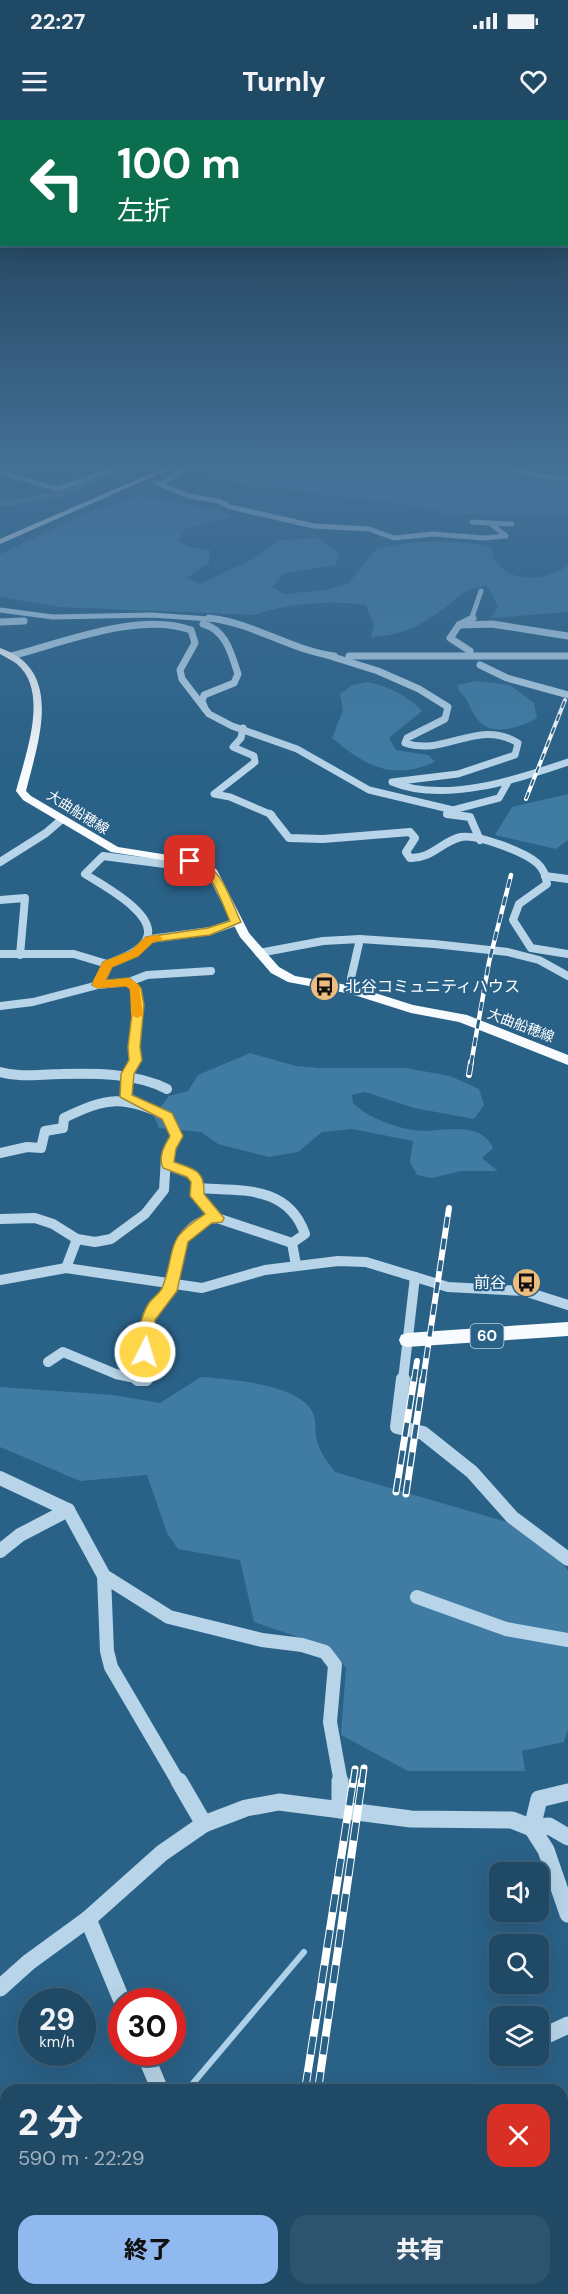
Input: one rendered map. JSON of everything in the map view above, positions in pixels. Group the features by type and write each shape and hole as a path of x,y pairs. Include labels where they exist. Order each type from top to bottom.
{"main road":[{"name":"大曲船穂線","path":"0,651 11,656 30,675 38,694 39,706 21,792 27,798 115,850 202,863 211,870 236,922 259,953 275,970 292,979 353,990 411,1009 462,1018 568,1060"},
{"name":"60","path":"407,1340 568,1329"}],"street":[{"path":"470,651 450,639 459,625 473,619 481,591"},
{"path":"0,610 45,618 155,615 250,625 292,647 327,655 568,656"},
{"path":"0,622 35,621 45,618"},
{"path":"189,618 188,621 215,627 228,644 237,667 238,680 204,694 202,701 205,709"},
{"path":"459,625 492,624 568,636"},
{"path":"11,656 132,625 187,627 193,633 195,643 180,673 205,709 232,726 297,748 361,786 440,813 470,817 480,840"},
{"path":"327,655 333,660 356,662 377,669 448,707 441,722 420,729 407,738 405,743 410,746 431,746 491,734 507,735 518,743 515,755 458,774 392,782 425,790 447,791 508,782 568,762"},
{"path":"480,664 483,669 513,680 568,695"},
{"path":"243,728 241,738 233,747 254,756 255,762 214,794 271,814 289,838 322,838 398,831 410,832 415,838 406,852 410,858 419,860 462,836 526,856 538,864 547,884 519,904 513,920 531,948 568,954"},
{"path":"394,797 453,810 499,798 508,782"},
{"path":"0,862 46,833 61,820"},
{"path":"150,939 150,933 135,906 85,874 103,856 211,870"},
{"path":"545,876 568,879"},
{"path":"0,900 25,898 20,955"},
{"path":"0,954 74,954 107,964 135,954 150,939 210,931 236,922"},
{"path":"259,953 323,941 360,939 508,952 539,960 568,976"},
{"path":"353,990 351,978 360,939"},
{"path":"98,985 107,964"},
{"path":"0,1006 33,1002 98,985 129,982 147,975 211,970"},
{"path":"126,1097 128,1074 135,1060 138,1005 135,988 129,982"},
{"path":"0,1072 27,1077 69,1074 112,1077 128,1074 152,1081 167,1089"},
{"path":"0,1153 27,1147 41,1148 45,1131 63,1128 64,1118 97,1102 126,1097 167,1116 177,1136 169,1149 164,1190 146,1214 111,1239 95,1242 77,1239 53,1224 36,1218 0,1219"},
{"path":"167,1165 192,1174 198,1181 197,1196 217,1218"},
{"path":"198,1188 264,1193 281,1199 303,1223 305,1234 292,1243"},
{"path":"48,1362 63,1352 116,1374 145,1380 154,1371 145,1352 148,1320 154,1307 170,1291 177,1251 183,1238 209,1218 217,1218 292,1243"},
{"path":"66,1268 77,1239"},
{"path":"292,1243 296,1265"},
{"path":"0,1281 66,1268 202,1288 265,1270 296,1265 366,1262 448,1287 524,1291 568,1305"},
{"path":"415,1277 397,1428 423,1433 472,1472 512,1517 568,1559"},
{"path":"0,1478 68,1510 104,1576 107,1651 111,1667 204,1824"},
{"path":"0,1551 20,1535 68,1510"},
{"path":"104,1576 169,1617 203,1627 226,1629 262,1641 302,1645 325,1652 335,1665 330,1722 342,1791 340,1810"},
{"path":"417,1597 506,1629 568,1640"},
{"path":"568,1792 538,1799 532,1828 546,1850 568,1914"},
{"path":"0,1988 29,1962 88,1919 162,1853 204,1824 246,1808 279,1802 411,1819 512,1820 532,1828 549,1826 568,1837"},
{"path":"88,1919 117,1988"},
{"path":"549,2034 568,2025"},
{"path":"150,2066 157,2084"}],"shaded area":[{"path":"0,567 202,567 186,578 200,584 235,567 320,567 285,573 272,587 284,594 326,590 348,584 361,567 502,567 514,575 530,578 555,573 568,567 568,612 491,618 498,606 487,586 464,593 438,613 414,627 398,633 371,637 374,625 366,605 324,603 295,605 254,615 59,607 0,597"},
{"path":"477,681 510,685 534,703 537,718 524,725 508,729 492,729 485,726 475,716 457,685"},
{"path":"368,682 397,692 422,711 389,738 396,750 428,755 435,762 405,770 380,768 356,756 332,738 343,710 340,694 352,685"},
{"path":"568,794 568,840 556,849 495,835 512,807"},
{"path":"250,1053 296,1066 406,1068 450,1076 479,1089 484,1105 474,1119 414,1108 365,1092 352,1095 353,1103 360,1109 377,1119 397,1126 426,1131 464,1129 481,1134 493,1148 482,1158 498,1171 461,1171 432,1178 417,1175 410,1162 413,1141 352,1129 322,1132 298,1152 269,1157 218,1144 201,1132 159,1128 154,1116 169,1096 188,1091 198,1075"},
{"path":"201,1377 263,1385 294,1395 306,1403 313,1413 319,1446 335,1472 507,1522 563,1563 568,1571 568,1729 564,1742 522,1751 525,1771 408,1771 341,1735 346,1668 330,1648 254,1622 240,1560 178,1549 167,1533 147,1475 80,1481 0,1447 0,1387 113,1395 160,1403"}],"waterway":[{"path":"192,2084 304,1952"}],"railway":[{"path":"526,799 565,700"},
{"path":"471,1064 489,962 511,875"},
{"path":"469,1075 471,1062"},
{"path":"423,1380 449,1208"},
{"path":"414,1380 417,1361"},
{"path":"396,1492 414,1379"},
{"path":"406,1494 423,1379"},
{"path":"362,1783 364,1768"},
{"path":"353,1783 355,1769"},
{"path":"306,2084 353,1781"},
{"path":"319,2084 362,1781"}],"slow traffic":[{"path":"137,1015 135,988 129,982 98,985 99,981 107,964 135,954 150,939 157,938"}],"place":[{"name":"北谷コミュニティハウス","path":"324,986"},
{"name":"前谷","path":"527,1282"}],"route":[{"path":"145,1352 148,1320 154,1307 170,1291 177,1251 183,1238 195,1226 209,1218 217,1218 197,1196 198,1181 192,1174 179,1167 167,1165 166,1158 169,1149 177,1136 172,1122 167,1116 126,1097 128,1074 135,1060 138,1005 135,988 129,982 98,985 107,964 135,954 150,939 210,931 236,922 211,870 202,863 190,861"}]}
